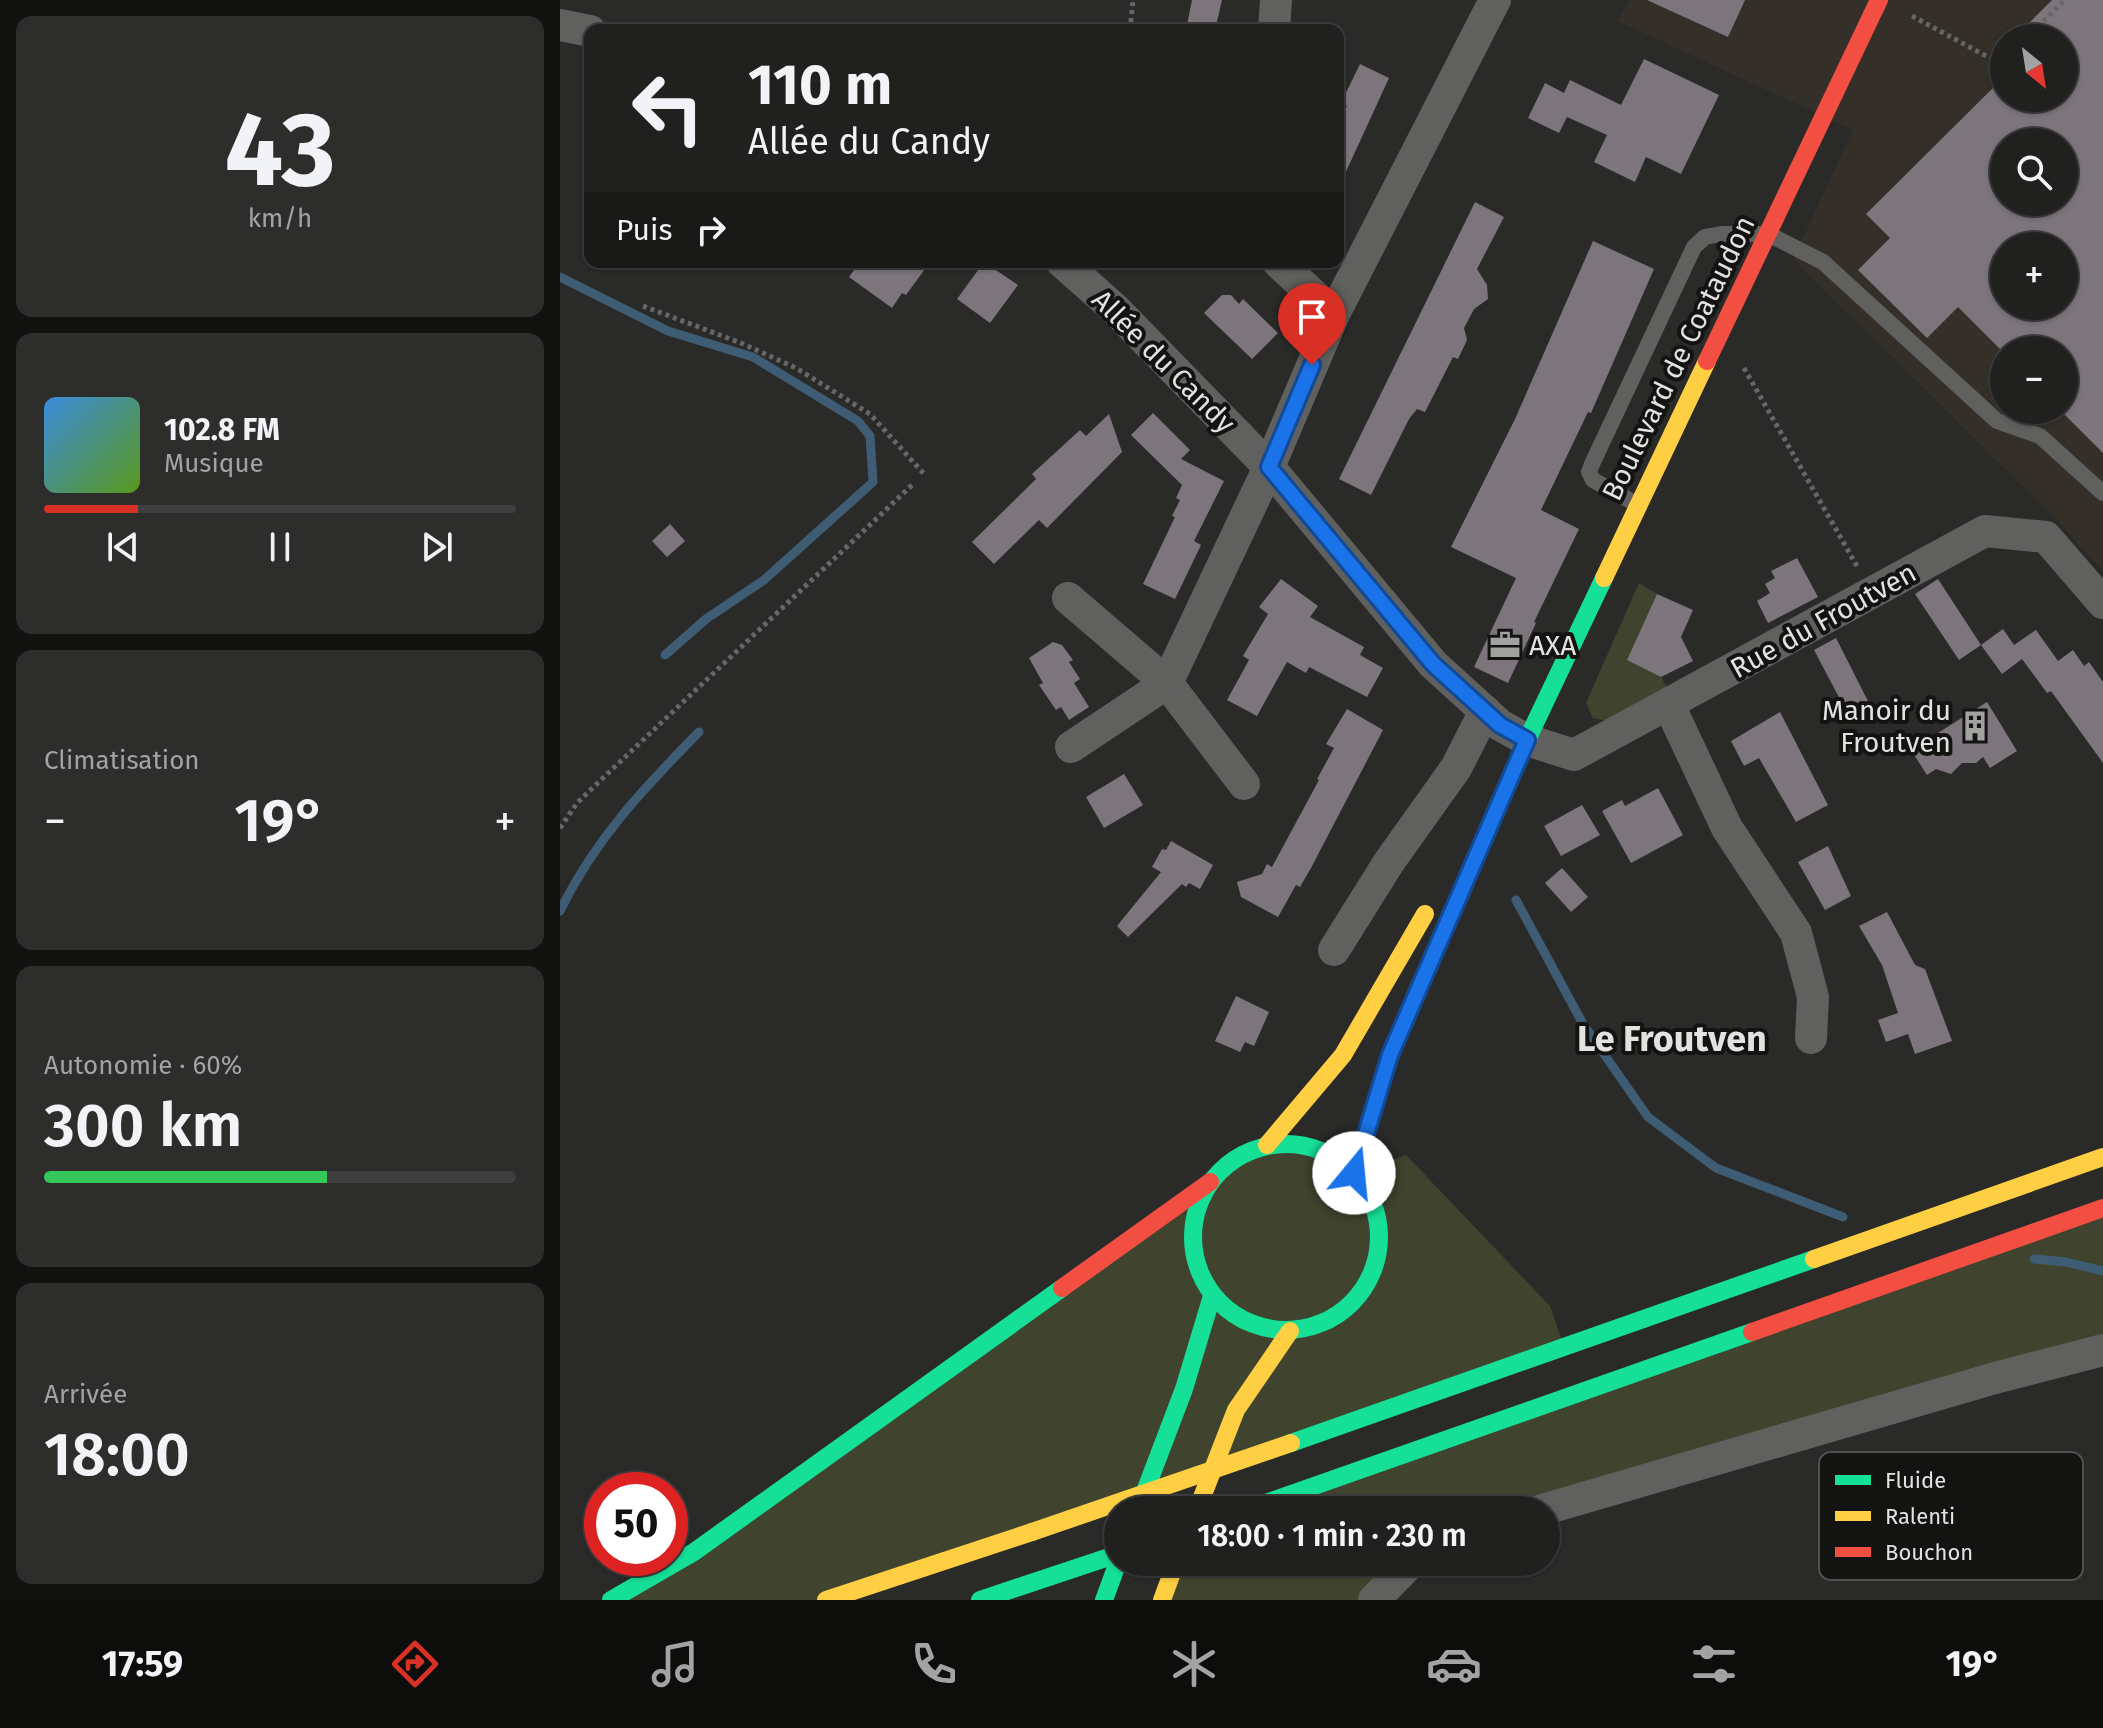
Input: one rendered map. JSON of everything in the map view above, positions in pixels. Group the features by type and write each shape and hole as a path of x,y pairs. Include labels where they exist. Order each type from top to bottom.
{"main road":[{"name":"Boulevard de Coataudon","path":"1527,740 1878,1"},
{"path":"1451,871 1527,740"},
{"path":"1354,1173 1390,1055 1527,740"},
{"path":"1267,1145 1343,1055 1435,897"},
{"path":"611,1600 694,1552 1210,1182 1235,1159 1267,1145 1299,1144 1329,1154 1354,1173 1371,1198 1379,1228 1377,1258 1366,1286 1346,1309 1320,1325 1290,1331 1247,1323 1212,1296 1198,1269 1192,1239 1196,1209 1210,1182"},
{"path":"826,1600 1291,1443 2103,1157"},
{"path":"1285,1496 2103,1208"},
{"path":"1143,1496 1184,1389 1212,1296"},
{"path":"1202,1496 1236,1410 1290,1331"},
{"path":"980,1600 1104,1559"},
{"path":"1104,1600 1113,1576"},
{"path":"1162,1600 1171,1576"}],"street":[{"path":"1274,24 1276,0"},
{"path":"1071,747 1167,683 1269,467 1334,314 1495,0"},
{"path":"560,25 584,30"},
{"name":"Allée du Candy","path":"1069,268 1115,309 1269,467 1433,664 1500,725 1527,740"},
{"path":"1284,268 1334,314"},
{"name":"Rue du Froutven","path":"1527,740 1574,755 1985,531 2046,537 2103,603"},
{"path":"1068,598 1167,683 1244,784"},
{"path":"1669,705 1727,828 1796,933 1813,997 1811,1038"},
{"path":"1334,950 1389,862 1456,768 1485,711"},
{"path":"1560,1505 1995,1378 2103,1350"},
{"path":"1374,1600 1397,1576"}],"lane":[{"path":"1638,505 1593,480 1589,472 1694,247 1705,237 1768,234 1823,262 1997,421 2040,436 2103,493"}],"path":[{"path":"1131,24 1133,0"},
{"path":"2040,24 2065,0"},
{"path":"1878,1 1990,57"},
{"path":"643,306 741,343 796,368 870,414 925,475"},
{"path":"1723,330 1872,593"},
{"path":"560,828 577,803 913,484"}],"shaded area":[{"path":"1629,0 2103,0 2103,571 2052,515 1793,259 1853,130 1618,21"}],"green space":[{"path":"1639,583 1657,594 1627,660 1661,677 1669,691 1608,721 1593,718 1586,703"},
{"path":"1299,1144 1329,1154 1354,1173 1406,1155 1550,1306 1564,1346 1136,1496 1104,1496 1104,1507 826,1600 615,1600 649,1576 688,1576 688,1549 1241,1158 1272,1147"},
{"path":"2103,1208 2103,1354 1560,1506 1560,1496 1286,1496"},
{"path":"1171,1576 1397,1576 1374,1600 1162,1600"}],"building":[{"path":"1192,0 1222,0 1216,24 1187,24"},
{"path":"1647,0 1745,0 1728,37"},
{"path":"2052,0 2103,0 2103,453 2074,424 2078,424 2078,336 1990,336 1990,339 1958,307 1927,338 1858,270 1890,238 1866,214 1990,91 1990,112 2078,112 2078,24 2028,24"},
{"path":"1644,59 1719,95 1681,174 1646,157 1635,182 1594,162 1607,135 1567,117 1559,133 1528,118 1545,83 1564,93 1570,80 1621,105"},
{"path":"1360,64 1389,78 1344,176 1344,111 1347,106 1344,97"},
{"path":"1475,202 1504,217 1477,269 1487,285 1488,299 1474,309 1464,328 1467,340 1458,359 1453,357 1425,412 1417,409 1409,419 1371,495 1339,479"},
{"path":"1593,241 1654,269 1591,413 1588,412 1541,510 1579,529 1508,683 1474,667 1516,578 1451,547 1515,419"},
{"path":"856,268 926,268 892,308 849,277"},
{"path":"980,268 993,268 1018,285 990,323 957,299"},
{"path":"1222,295 1231,295 1239,304 1243,299 1278,333 1252,359 1204,313"},
{"path":"1153,413 1190,450 1181,459 1224,481 1194,541 1201,545 1175,599 1143,584 1175,517 1172,516 1180,500 1176,498 1182,485 1131,435"},
{"path":"1109,414 1122,452 1047,528 1039,520 994,564 972,542 1036,479 1032,474 1080,430 1086,436"},
{"path":"670,524 685,541 667,557 652,541"},
{"path":"1797,558 1818,597 1768,623 1757,601 1770,593 1765,584 1775,578 1771,571"},
{"path":"1281,579 1318,606 1310,617 1364,647 1360,655 1383,668 1367,697 1309,667 1306,673 1287,662 1257,716 1227,700 1249,660 1243,656 1268,614 1259,607"},
{"path":"1938,579 1981,645 1959,660 1915,594"},
{"path":"1657,594 1693,610 1681,637 1693,661 1661,677 1627,660"},
{"path":"2003,629 2014,645 2036,630 2058,661 2073,650 2084,666 2089,662 2103,682 2103,763 2051,691 2047,693 2022,659 2002,674 1981,645"},
{"path":"1836,638 1872,709 1851,720 1814,650"},
{"path":"1053,642 1062,645 1073,660 1069,662 1080,679 1074,683 1089,707 1069,720 1061,707 1056,710 1039,685 1043,683 1029,658"},
{"name":"Manoir du Froutven","path":"1987,702 2017,751 1990,768 1983,757 1976,763 1962,763 1951,774 1936,769 1927,775 1911,750"},
{"path":"1347,709 1383,730 1311,868 1300,887 1296,885 1278,917 1241,897 1237,882 1262,874 1267,864 1272,867 1319,780 1334,748 1326,744"},
{"path":"1780,712 1828,805 1796,822 1759,758 1744,766 1731,741"},
{"path":"1124,774 1143,805 1104,828 1086,797"},
{"path":"1658,788 1683,835 1631,863 1602,811 1622,800 1625,806"},
{"path":"1582,805 1600,835 1561,856 1544,826"},
{"path":"1171,841 1213,865 1200,889 1189,883 1186,887 1182,884 1128,937 1117,926 1161,872 1152,867 1162,849 1166,850"},
{"path":"1828,846 1851,896 1825,910 1798,862"},
{"path":"1562,868 1588,897 1571,912 1545,883"},
{"path":"1887,912 1915,965 1925,969 1952,1041 1915,1054 1908,1034 1886,1042 1878,1020 1898,1013 1882,965 1859,926"},
{"path":"1236,996 1269,1012 1254,1046 1245,1042 1240,1052 1215,1041"}],"waterway":[{"path":"560,277 668,331 753,357 858,421 870,436 873,482 764,580 706,619 665,655"},
{"path":"560,911 605,837 640,794 699,732"},
{"path":"1516,900 1583,1024 1648,1117 1716,1168 1843,1217"},
{"path":"2034,1259 2066,1262 2103,1271"}],"traffic: fast":[{"path":"1354,1173 1390,1055 1527,740 1604,578"},
{"path":"1286,1144 1322,1151 1352,1171 1372,1201 1379,1237 1372,1273 1352,1303 1322,1323 1286,1330 1250,1323 1220,1303 1200,1273 1193,1237 1200,1201 1220,1171 1250,1151 1286,1144"},
{"path":"1291,1443 1814,1259"},
{"path":"611,1600 694,1552 1062,1288"},
{"path":"1143,1496 1184,1389 1212,1296"},
{"path":"1286,1496 1752,1332"},
{"path":"980,1600 1104,1559"},
{"path":"1104,1600 1113,1576"}],"traffic: slow":[{"path":"1604,578 1707,361"},
{"path":"1267,1145 1343,1055 1425,914"},
{"path":"1814,1259 2103,1157"},
{"path":"1202,1496 1236,1410 1290,1331"},
{"path":"1032,1532 1291,1443"},
{"path":"826,1600 1032,1532"},
{"path":"1162,1600 1171,1576"}],"traffic: jam":[{"path":"1707,361 1879,0"},
{"path":"1062,1288 1210,1182"},
{"path":"1752,1332 2103,1208"}],"place":[{"name":"AXA","path":"1505,645"},
{"name":"Manoir du Froutven","path":"1975,726"}],"district":[{"name":"Le Froutven","path":"1672,1038"}],"route":[{"path":"1312,365 1269,467 1433,664 1500,725 1527,740 1390,1055 1354,1173"}]}
